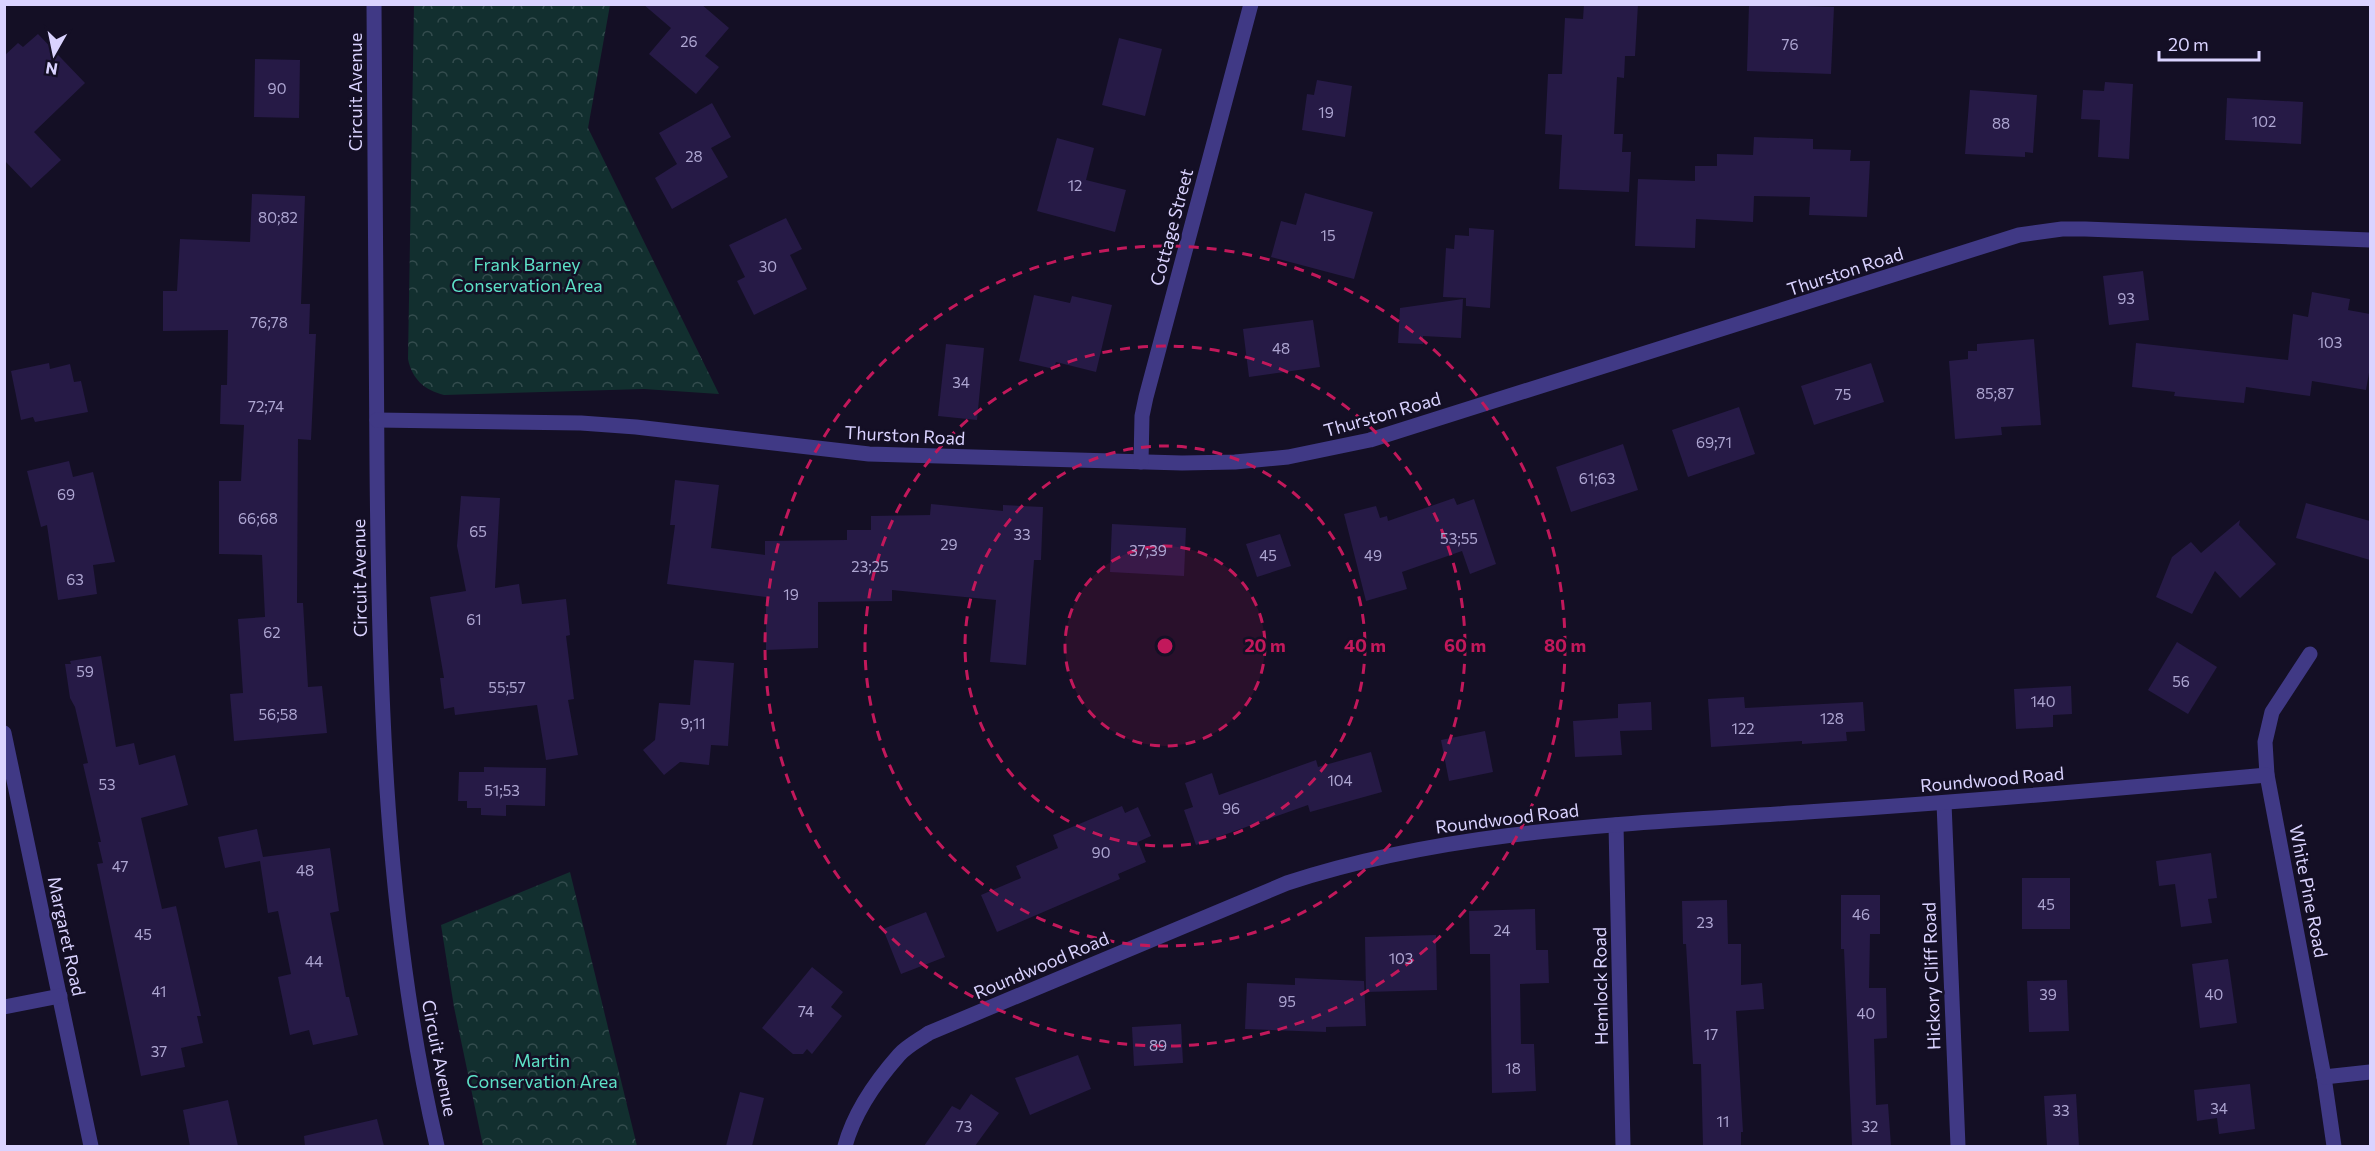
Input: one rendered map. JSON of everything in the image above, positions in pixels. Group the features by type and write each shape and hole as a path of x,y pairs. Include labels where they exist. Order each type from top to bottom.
{"street":[{"name":"Circuit Avenue","path":"374,4 380,660 404,968 415,1041 438,1146"},
{"name":"Cottage Street","path":"1141,462 1142,416 1146,397 1251,4"},
{"name":"Thurston Road","path":"377,420 580,423 688,432 869,454 1141,462 1259,460 1320,452 1370,440 2019,235 2062,229 2085,229 2370,240"},
{"name":"White Pine Road","path":"2310,654 2272,712 2265,742 2267,775 2324,1077 2334,1146"},
{"name":"Margaret Road","path":"4,733 91,1146"},
{"name":"Roundwood Road","path":"845,1146 849,1130 871,1090 900,1054 929,1033 1287,883 1337,867 1449,843 1616,825 1944,803 2267,775"},
{"name":"Hickory Cliff Road","path":"1944,803 1958,1146"},
{"name":"Hemlock Road","path":"1616,825 1623,1146"},
{"path":"4,1007 60,996"},
{"path":"2324,1077 2370,1072"}],"green space":[{"name":"Frank Barney Conservation Area","path":"414,5 610,5 588,128 719,394 644,389 444,395 425,387 416,378 408,359"},
{"name":"Martin Conservation Area","path":"570,872 637,1146 483,1146 454,1007 441,925"}],"building":[{"path":"643,4 701,4 729,28 705,56 719,67 696,94 649,54 671,28"},
{"path":"1584,4 1638,4 1635,56 1625,56 1624,78 1617,77 1614,134 1623,134 1622,152 1631,152 1629,192 1559,189 1562,135 1545,134 1548,74 1562,74 1565,18 1583,19"},
{"path":"1749,4 1834,7 1831,74 1747,71"},
{"path":"38,34 85,83 34,132 61,160 31,188 4,160 4,56 18,43 23,47"},
{"path":"1119,38 1162,49 1145,116 1102,105"},
{"path":"255,59 300,60 299,118 254,117"},
{"path":"1317,80 1352,86 1345,137 1302,130 1307,94 1314,95"},
{"path":"2105,82 2133,84 2129,159 2098,157 2100,120 2081,119 2083,90 2104,91"},
{"path":"1970,90 2037,95 2033,153 2025,152 2025,157 1965,154"},
{"path":"2227,98 2303,102 2301,144 2225,140"},
{"path":"712,103 731,137 711,148 728,177 672,209 655,178 677,164 659,133"},
{"path":"1754,137 1813,139 1813,149 1851,150 1850,161 1870,161 1867,217 1809,215 1810,197 1754,196 1753,222 1696,219 1695,248 1635,246 1638,179 1695,181 1695,166 1717,166 1717,154 1753,155"},
{"path":"1057,138 1094,148 1086,180 1126,190 1115,232 1037,211"},
{"path":"1305,193 1373,212 1354,279 1271,257 1281,221 1296,225"},
{"path":"252,194 305,196 301,304 310,304 309,334 316,334 311,440 298,439 297,603 303,603 308,687 322,686 327,733 234,741 230,694 243,693 238,619 265,617 262,555 219,554 219,481 241,481 244,425 220,424 221,385 227,385 228,330 163,331 163,291 177,291 180,239 250,242"},
{"path":"786,218 802,249 790,255 807,289 754,315 737,281 745,277 729,245"},
{"path":"1469,228 1494,230 1490,308 1466,306 1466,298 1443,297 1446,248 1454,249 1455,235 1469,236"},
{"path":"2143,271 2149,320 2109,325 2103,276"},
{"path":"2312,292 2350,299 2348,310 2370,314 2370,367 2366,390 2312,381 2310,396 2246,387 2244,403 2174,396 2175,392 2132,387 2136,343 2288,360 2293,314 2308,317"},
{"path":"1034,295 1070,303 1072,296 1112,305 1096,372 1056,362 1054,369 1019,361"},
{"path":"1463,299 1461,338 1423,336 1423,344 1398,343 1400,308"},
{"path":"1313,320 1320,367 1249,377 1243,329"},
{"path":"2034,339 2041,425 2001,427 2002,435 1955,439 1949,361 1968,359 1968,351 1977,351 1977,344"},
{"path":"946,344 984,348 977,420 938,416"},
{"path":"49,363 50,369 70,364 74,382 81,381 88,412 35,422 33,417 21,420 11,371"},
{"path":"1871,363 1884,402 1814,425 1801,386"},
{"path":"1739,407 1755,454 1688,477 1672,430"},
{"path":"1623,444 1638,490 1571,512 1556,467"},
{"path":"69,461 73,477 93,472 115,562 93,565 97,594 58,600 47,525 41,527 27,471"},
{"path":"675,480 719,485 711,548 765,555 765,541 847,540 847,530 871,530 871,516 930,515 931,504 1003,511 1003,505 1043,507 1041,560 1034,560 1026,665 990,662 996,600 892,590 892,601 818,602 818,648 766,650 766,597 667,584 675,525 670,525"},
{"path":"461,496 500,498 495,588 519,584 522,604 566,599 570,635 566,636 574,699 568,700 578,755 546,760 537,705 455,715 454,707 444,709 440,678 444,678 430,597 466,591 457,546"},
{"path":"1454,498 1457,505 1474,499 1496,564 1470,574 1462,551 1402,572 1407,589 1366,601 1344,514 1376,506 1380,518 1387,516 1388,521"},
{"path":"2306,503 2370,521 2370,560 2296,538"},
{"path":"2240,520 2239,525 2276,564 2240,598 2215,571 2192,614 2156,597 2172,557 2191,542 2201,553"},
{"path":"1112,524 1186,528 1184,576 1110,572"},
{"path":"1280,534 1291,566 1257,577 1246,544"},
{"path":"2177,642 2217,667 2188,714 2148,690"},
{"path":"101,656 116,747 134,743 139,765 175,755 188,805 141,818 162,909 176,906 201,1016 197,1016 203,1043 181,1048 185,1067 141,1076 97,864 103,863 98,842 101,842 83,764 88,763 75,707 70,698 65,664 71,664 70,661"},
{"path":"694,660 734,663 728,746 711,745 709,765 680,762 664,775 643,750 655,740 659,703 690,705"},
{"path":"2071,686 2072,714 2053,715 2053,727 2016,729 2014,689"},
{"path":"1744,697 1745,708 1863,702 1865,731 1846,732 1847,741 1802,744 1802,741 1711,747 1708,699"},
{"path":"1651,702 1652,730 1620,731 1622,755 1575,757 1573,721 1618,718 1618,704"},
{"path":"1485,731 1493,772 1449,781 1441,740"},
{"path":"1371,752 1382,792 1310,812 1308,805 1196,845 1184,810 1193,807 1185,783 1212,773 1219,795 1316,760 1318,767"},
{"path":"484,767 546,768 545,806 506,805 506,816 481,815 481,808 467,808 467,801 458,801 459,772 484,772"},
{"path":"1122,806 1125,813 1138,807 1151,836 1138,842 1146,862 1118,874 1120,879 997,932 981,895 1021,878 1016,866 1058,848 1053,835"},
{"path":"257,829 263,857 330,848 339,911 330,913 346,997 349,997 358,1035 313,1045 309,1030 290,1035 278,977 291,974 278,911 268,913 260,861 225,868 218,837"},
{"path":"2211,853 2217,898 2208,899 2212,923 2181,927 2175,884 2159,886 2156,861"},
{"path":"2022,878 2070,878 2070,929 2022,929"},
{"path":"1841,895 1880,895 1880,934 1870,934 1869,988 1886,988 1887,1038 1874,1039 1876,1105 1888,1104 1891,1146 1852,1146 1844,949 1841,949"},
{"path":"1727,900 1728,944 1741,944 1741,985 1762,983 1764,1009 1736,1011 1743,1132 1741,1132 1741,1146 1703,1146 1701,1064 1693,1064 1686,944 1683,944 1682,901"},
{"path":"1535,909 1536,950 1548,950 1549,983 1520,984 1521,1044 1534,1044 1536,1091 1492,1093 1490,954 1470,954 1469,911"},
{"path":"926,912 945,957 901,974 883,929"},
{"path":"1436,935 1437,990 1366,992 1365,937"},
{"path":"2228,959 2237,1023 2200,1028 2192,964"},
{"path":"812,967 843,992 831,1007 842,1016 812,1054 807,1049 803,1054 793,1054 762,1028"},
{"path":"1295,978 1364,981 1366,1026 1326,1027 1326,1032 1245,1029 1247,983 1295,985"},
{"path":"2067,980 2069,1031 2029,1032 2027,981"},
{"path":"1181,1024 1183,1063 1134,1066 1132,1027"},
{"path":"1078,1055 1091,1089 1030,1115 1015,1078"},
{"path":"2250,1084 2255,1129 2219,1134 2217,1118 2197,1121 2194,1090"},
{"path":"740,1092 764,1098 752,1146 726,1146"},
{"path":"971,1094 999,1113 975,1146 924,1146 952,1106 960,1110"},
{"path":"2076,1094 2079,1146 2047,1146 2044,1096"},
{"path":"228,1100 238,1146 190,1146 183,1110"},
{"path":"377,1119 384,1146 305,1146 304,1136"}]}
